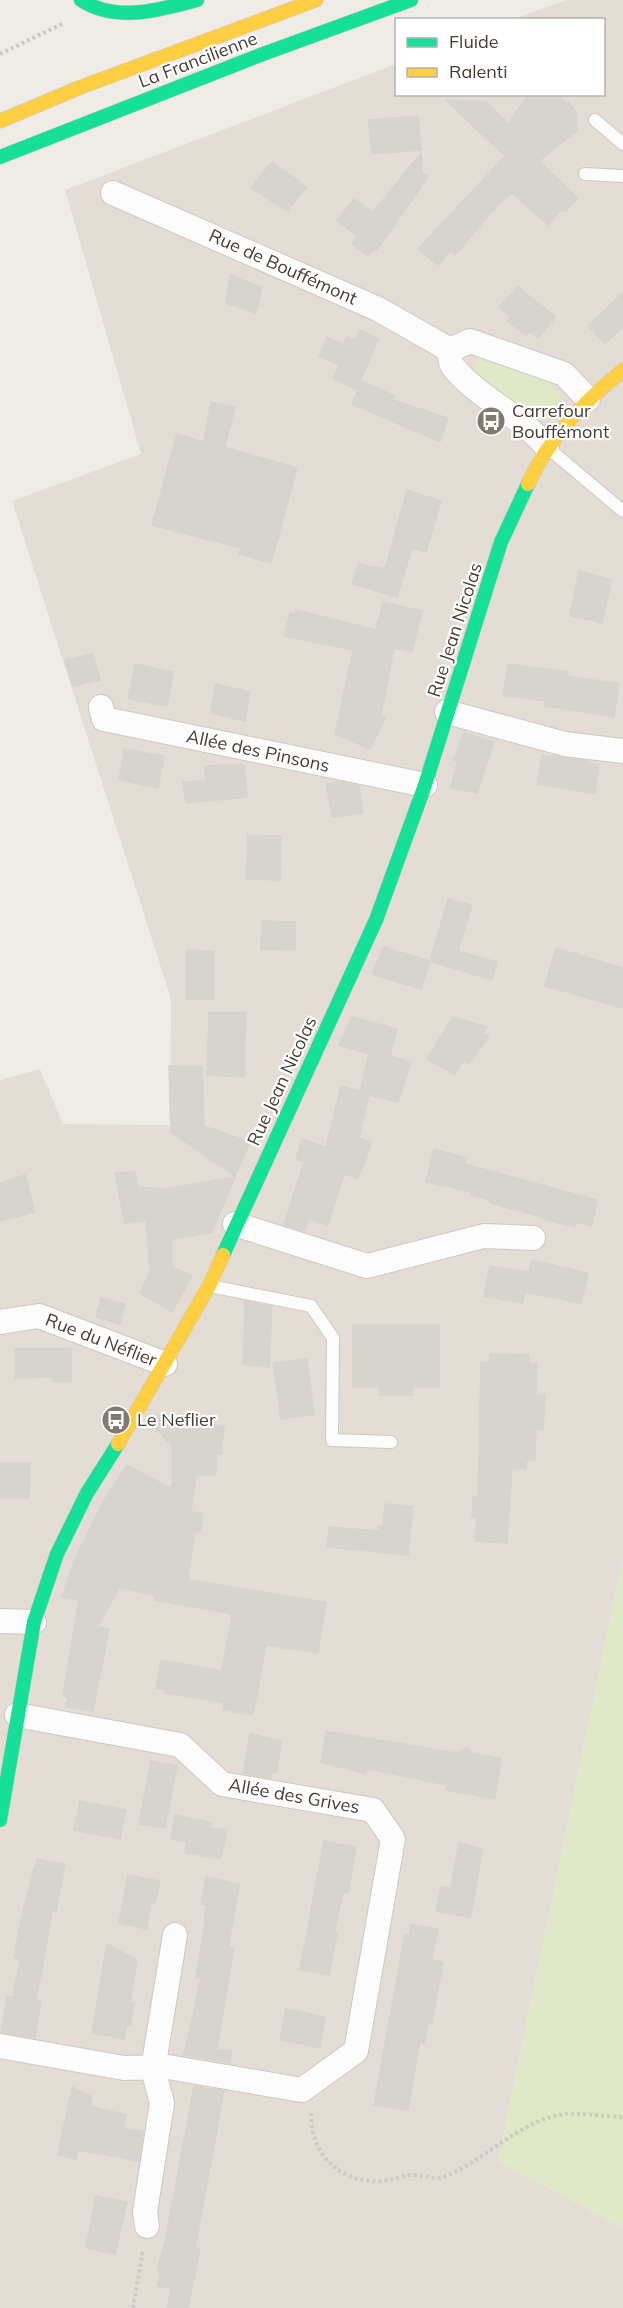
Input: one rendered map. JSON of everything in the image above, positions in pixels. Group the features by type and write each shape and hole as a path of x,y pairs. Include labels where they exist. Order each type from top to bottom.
{"main road":[{"path":"83,2 104,11 131,13 158,10 197,0"},
{"name":"La Francilienne","path":"0,121 81,87 316,0"},
{"name":"La Francilienne","path":"0,157 263,54 411,0"},
{"name":"Rue Jean Nicolas","path":"0,1820 34,1622 57,1554 87,1493 165,1365 209,1286 235,1224 376,920 425,784 501,542 547,447 588,399 623,370"}],"street":[{"name":"Rue de Bouffémont","path":"113,192 378,309 450,350"},
{"path":"547,447 538,436 495,404 452,366 450,350 470,341 564,374 588,399"},
{"name":"Allée des Pinsons","path":"101,707 104,719 425,784"},
{"path":"447,712 565,744 623,751"},
{"path":"235,1224 367,1266 484,1236 533,1238"},
{"name":"Rue du Néflier","path":"0,1322 39,1316 165,1365"},
{"path":"0,1621 34,1622"},
{"name":"Allée des Grives","path":"18,1715 180,1745 222,1784 373,1810 393,1839 356,2051 302,2090"},
{"path":"147,2226 145,2212 162,2103 153,2068 175,1935"},
{"path":"0,2046 124,2068 168,2067 302,2090"}],"lane":[{"path":"595,120 623,144"},
{"path":"585,174 623,176"},
{"path":"547,447 623,511"},
{"path":"209,1286 311,1306 333,1338 332,1440 391,1442"}],"path":[{"path":"0,54 63,24 83,2"},
{"path":"302,2090 311,2107 310,2126 315,2146 327,2161 344,2174 362,2180 383,2181 411,2175 444,2177 539,2122 560,2115 623,2117"},
{"path":"134,2308 147,2226"}],"shaded area":[{"path":"566,0 623,0 623,1557 498,2161 623,2228 623,2308 0,2308 0,1080 40,1069 63,1124 170,1125 171,999 12,501 141,454 65,190 395,64 395,96 605,96 605,18 517,18"}],"green space":[{"path":"479,357 548,380 562,398 539,423 472,371"},
{"path":"623,1557 623,2228 498,2161"}],"building":[{"path":"528,96 560,96 566,104 569,102 577,113 577,131 539,161 578,198 565,212 562,209 548,225 512,193 496,207 455,255 450,251 438,265 418,249 505,156 446,100 487,102 508,124"},
{"path":"418,116 421,150 372,154 368,120"},
{"path":"421,153 422,173 428,177 377,250 374,249 368,256 352,244 357,236 337,221 354,199 373,212"},
{"path":"272,162 307,187 287,211 251,188"},
{"path":"230,275 262,288 256,313 226,303"},
{"path":"518,287 556,317 538,338 530,332 526,335 507,321 511,317 499,307"},
{"path":"623,293 623,327 605,343 588,326"},
{"path":"360,330 378,339 357,390 333,378 339,365 319,356 327,337 343,345 347,337 355,340"},
{"path":"362,381 395,396 393,400 448,418 440,442 352,404"},
{"path":"211,402 235,407 225,447 297,468 271,563 239,554 241,548 152,525 177,434 204,442"},
{"path":"407,490 441,501 426,552 412,548 397,597 352,584 358,564 385,569"},
{"path":"579,571 612,580 602,623 570,616"},
{"path":"383,602 422,611 412,652 394,648 381,716 386,717 370,749 335,734 353,650 284,636 290,613 295,615 296,610 376,630"},
{"path":"93,654 100,680 73,686 65,660"},
{"path":"135,664 174,672 167,706 128,699"},
{"path":"508,664 568,672 568,676 619,684 614,717 544,706 545,701 503,695"},
{"path":"216,684 250,692 245,721 210,713"},
{"path":"464,732 494,742 477,793 450,788 458,762 454,760"},
{"path":"124,749 164,756 158,788 119,780"},
{"path":"542,755 587,761 587,763 599,766 595,794 537,784"},
{"path":"244,764 247,797 186,803 183,782 206,781 205,766"},
{"path":"341,782 359,786 363,813 332,817 326,784"},
{"path":"248,835 281,836 280,880 246,879"},
{"path":"448,899 472,905 458,951 497,962 492,980 430,961"},
{"path":"262,921 295,922 295,950 261,949"},
{"path":"384,947 430,961 421,989 372,974"},
{"path":"556,948 623,968 623,1008 545,986"},
{"path":"186,950 214,951 214,999 186,999"},
{"path":"209,1012 246,1012 244,1077 207,1075"},
{"path":"352,1017 397,1029 390,1056 411,1062 398,1102 369,1095 359,1138 371,1142 365,1163 357,1178 344,1174 328,1225 309,1219 305,1231 284,1225 304,1162 296,1159 302,1139 326,1147 341,1086 360,1091 369,1054 339,1045"},
{"path":"453,1017 487,1027 483,1033 489,1037 469,1064 464,1060 454,1074 427,1059"},
{"path":"169,1066 202,1066 204,1126 250,1142 235,1176 171,1132"},
{"path":"434,1149 467,1158 465,1164 597,1200 592,1226 576,1222 575,1227 542,1219 542,1217 490,1203 490,1200 471,1195 472,1192 426,1182"},
{"path":"135,1171 138,1187 166,1189 235,1177 212,1232 172,1239 172,1267 192,1276 172,1312 140,1293 150,1272 146,1220 125,1224 115,1173"},
{"path":"25,1175 35,1212 0,1221 0,1183"},
{"path":"532,1260 588,1273 581,1303 525,1292 522,1303 484,1296 490,1266 529,1272"},
{"path":"101,1298 125,1304 120,1324 96,1317"},
{"path":"245,1301 272,1307 269,1367 243,1364"},
{"path":"353,1325 439,1325 439,1387 412,1387 412,1395 380,1395 380,1387 353,1387"},
{"path":"15,1348 71,1348 71,1382 53,1382 53,1377 15,1378"},
{"path":"490,1354 529,1355 529,1363 537,1363 536,1395 545,1395 543,1430 536,1429 535,1461 526,1461 526,1469 512,1469 507,1543 475,1541 477,1517 472,1517 473,1497 478,1498 481,1362 490,1362"},
{"path":"307,1359 314,1414 281,1419 273,1363"},
{"path":"158,1415 224,1426 221,1454 216,1454 216,1475 196,1475 191,1512 203,1513 200,1532 195,1532 188,1580 326,1602 318,1653 266,1645 253,1715 223,1710 224,1703 165,1693 166,1689 156,1688 161,1660 222,1671 232,1614 154,1600 155,1595 119,1588 98,1627 109,1629 93,1711 66,1707 68,1697 63,1696 79,1600 62,1597 74,1561 103,1502 127,1465 172,1489 172,1446 152,1425"},
{"path":"0,1463 30,1463 29,1498 0,1498"},
{"path":"385,1504 413,1507 408,1555 327,1547 329,1527 379,1531 379,1526 383,1526"},
{"path":"326,1731 456,1753 468,1747 471,1753 501,1758 495,1799 446,1790 447,1785 368,1769 365,1774 321,1762"},
{"path":"250,1734 282,1741 276,1773 272,1772 271,1778 243,1773"},
{"path":"151,1761 177,1766 165,1828 139,1824"},
{"path":"80,1801 126,1810 120,1839 74,1830"},
{"path":"175,1815 211,1822 210,1828 227,1830 221,1859 185,1853 187,1842 171,1839"},
{"path":"324,1841 356,1847 348,1893 343,1892 334,1934 337,1934 329,1975 300,1970"},
{"path":"459,1843 483,1849 470,1918 436,1911 441,1887 451,1888"},
{"path":"37,1859 65,1864 56,1912 43,1909 52,1914 36,2001 41,2002 35,2038 1,2032 7,1996 13,1997 20,1959 14,1958 21,1919"},
{"path":"128,1875 160,1881 155,1903 151,1903 147,1929 119,1923"},
{"path":"206,1877 240,1884 228,1947 234,1948 217,2049 232,2051 230,2063 184,2055 201,1978 196,1977 206,1917 204,1917 206,1905 201,1904"},
{"path":"411,1924 438,1929 432,1960 443,1962 432,2024 428,2023 424,2044 420,2042 408,2110 374,2105 405,1934 409,1935"},
{"path":"107,1944 137,1960 130,2002 134,2003 130,2025 127,2024 124,2039 92,2033"},
{"path":"286,2009 325,2017 320,2048 280,2040"},
{"path":"194,2086 224,2091 195,2248 200,2249 188,2308 167,2308 171,2288 158,2286 160,2271 157,2270 165,2242"},
{"path":"72,2087 92,2097 90,2106 126,2115 123,2128 143,2131 139,2161 78,2150 76,2159 58,2155"},
{"path":"96,2196 127,2202 115,2254 86,2248"}],"traffic: fast":[{"path":"81,0 94,7 123,13 153,10 197,0"},
{"path":"0,157 263,54 411,0"},
{"path":"223,1255 376,920 425,785 501,542 528,484"},
{"path":"0,1820 34,1622 57,1554 87,1493 118,1444"}],"traffic: slow":[{"path":"0,121 81,87 316,0"},
{"path":"528,484 546,451 569,421 623,370"},
{"path":"118,1444 209,1286 223,1255"}],"place":[{"name":"Carrefour Bouffémont","path":"491,421"},
{"name":"Le Neflier","path":"116,1420"}]}
